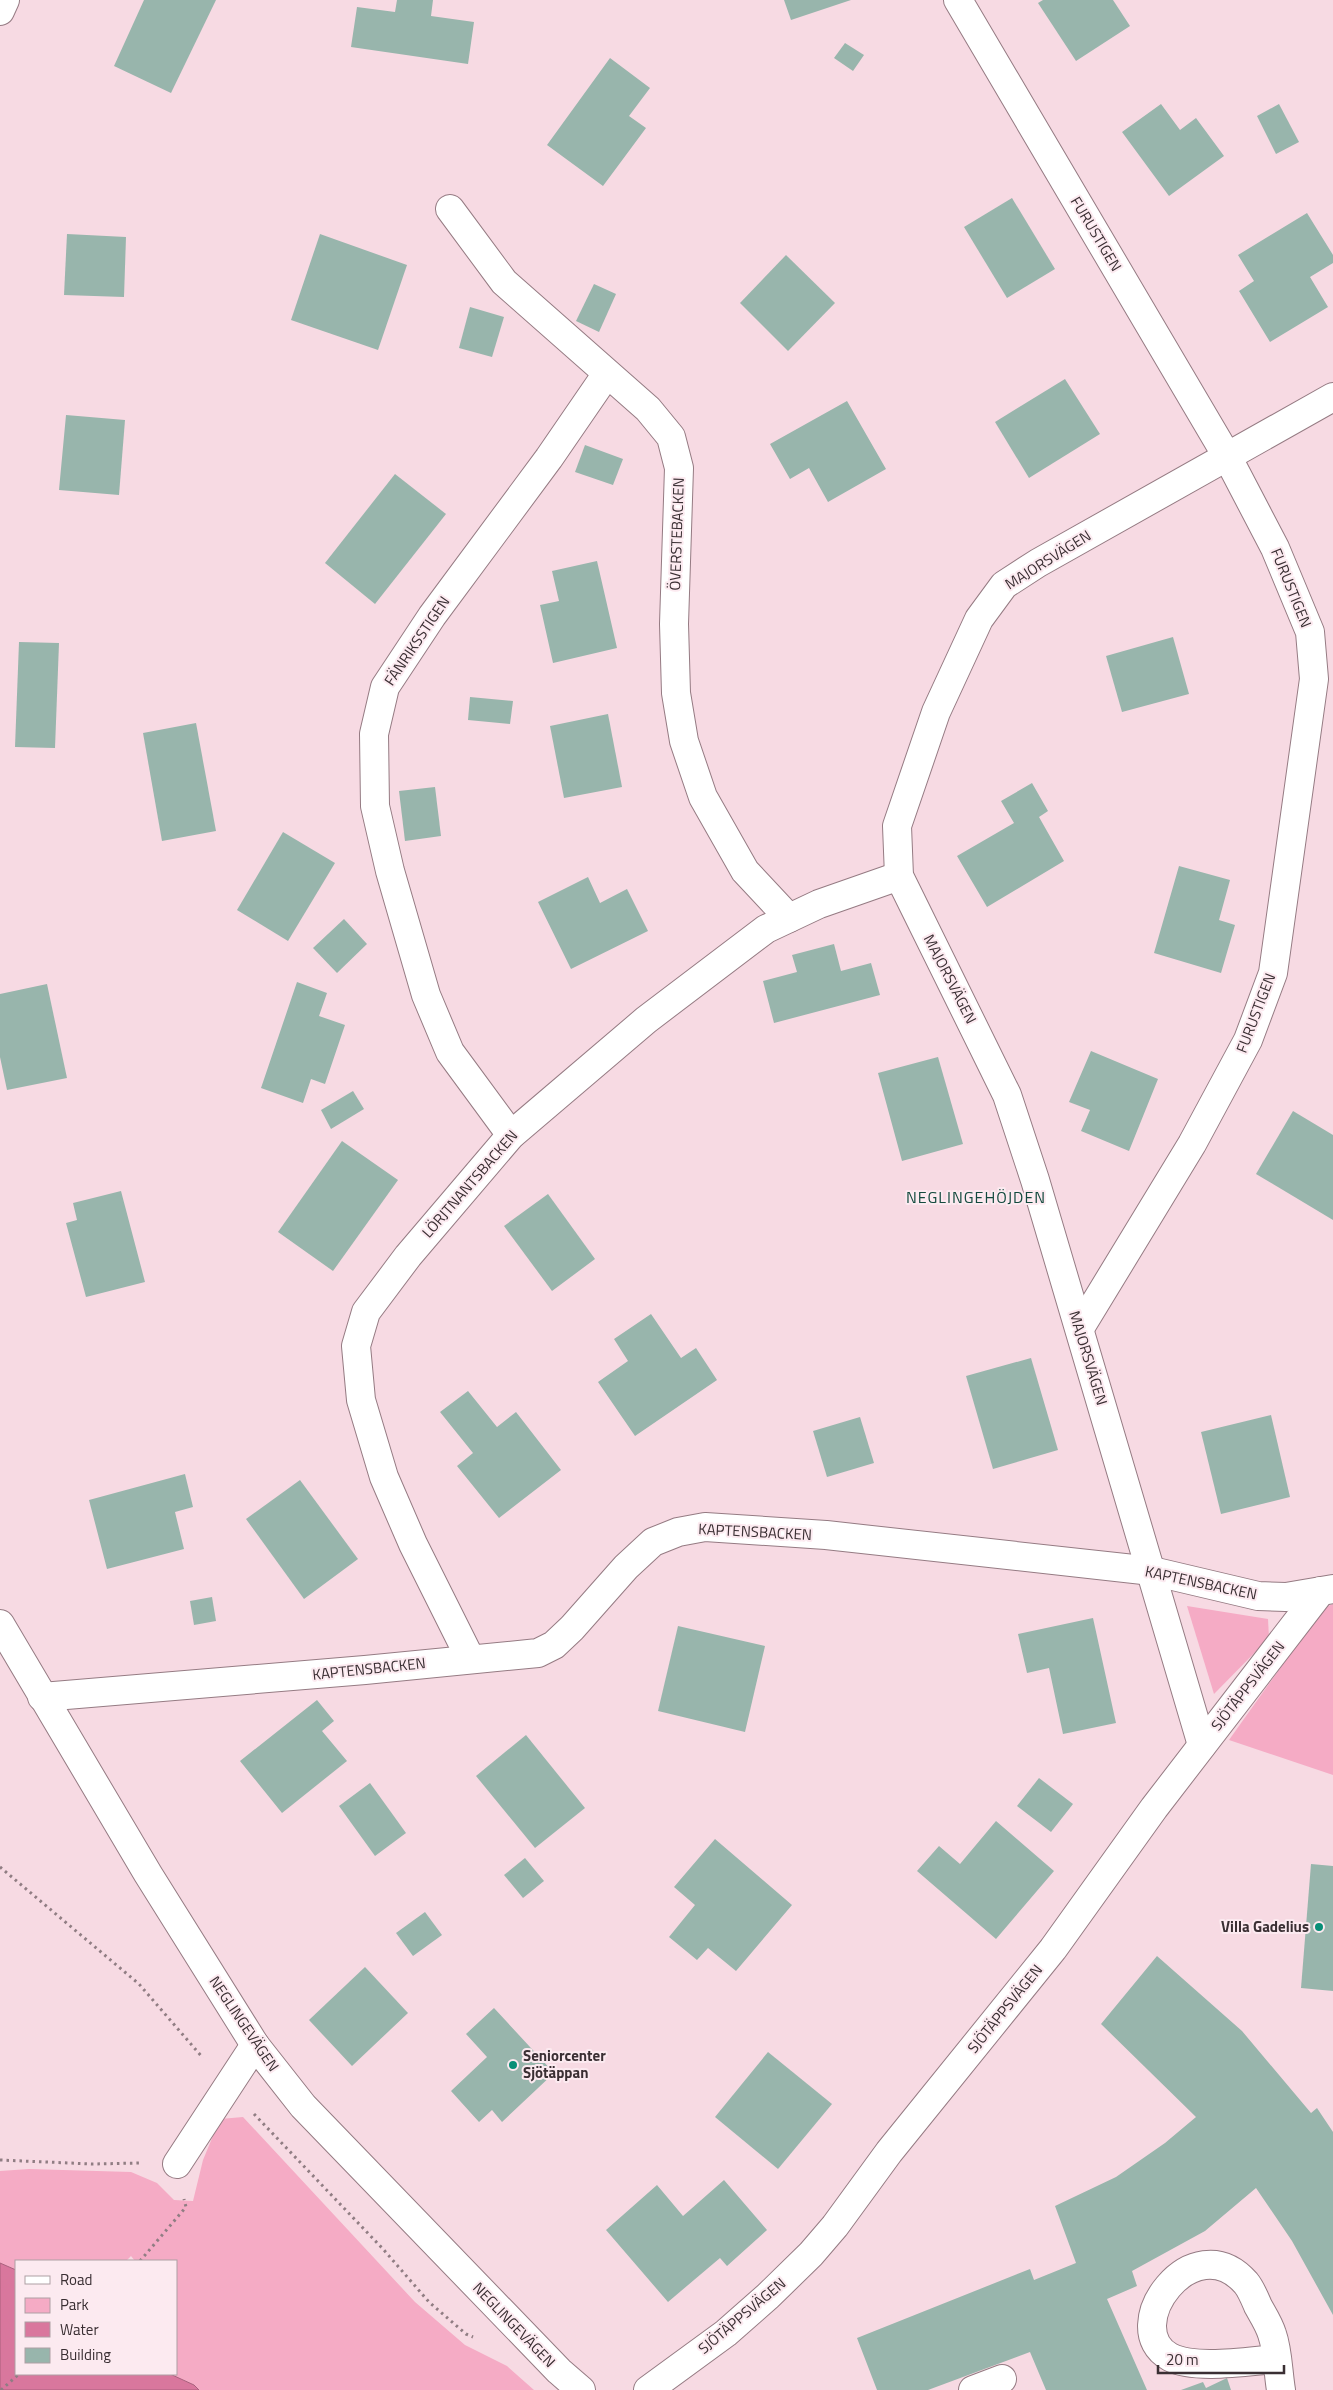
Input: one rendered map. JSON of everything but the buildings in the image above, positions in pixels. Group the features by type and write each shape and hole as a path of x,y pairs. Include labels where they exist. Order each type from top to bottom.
{"street":[{"path":"0,11 4,0"},
{"name":"FURUSTIGEN","path":"958,0 1228,458 1275,548 1310,632 1314,678 1273,973 1248,1040 1192,1144 1080,1328"},
{"name":"ÖVERSTEBACKEN","path":"450,209 504,282 606,375 648,410 671,437 679,468 674,624 676,693 684,741 703,797 744,871 789,918"},
{"name":"FÄNRIKSSTIGEN","path":"511,1135 450,1052 426,996 390,871 375,806 374,734 385,687 432,616 549,458 606,375"},
{"name":"MAJORSVÄGEN","path":"1202,1745 1080,1328 1007,1095 899,876 897,826 936,712 979,619 1004,585 1038,563 1228,458 1333,397"},
{"name":"LÖRJTNANTSBACKEN","path":"470,1658 413,1544 384,1476 361,1400 356,1346 366,1312 408,1256 511,1135 646,1020 766,929 820,904 899,876"},
{"name":"KAPTENSBACKEN","path":"42,1697 365,1670 470,1658 538,1653 554,1645 572,1628 626,1567 653,1542 678,1532 706,1526 826,1535 1152,1572 1258,1596 1286,1597 1327,1590"},
{"name":"SJÖTÄPPSVÄGEN","path":"648,2390 732,2328 782,2283 829,2233 890,2152 1053,1949 1097,1886 1202,1745 1327,1590"},
{"name":"NEGLINGEVÄGEN","path":"0,1624 148,1874 254,2045 303,2106 358,2164 559,2372 582,2390"},
{"path":"177,2164 254,2045"},
{"path":"1276,2359 1201,2362 1182,2361 1169,2356 1156,2343 1152,2330 1152,2321 1161,2296 1167,2287 1192,2268 1202,2264 1211,2264 1229,2270 1246,2283 1272,2334 1281,2390"},
{"path":"973,2390 1002,2379"}],"path":[{"path":"0,2160 92,2164 177,2164 186,2206 141,2260"},
{"path":"1,2390 18,2375"}],"green space":[{"path":"1333,1604 1333,1775 1229,1740 1323,1608"},
{"path":"1187,1606 1268,1619 1269,1638 1214,1694"},
{"path":"243,2117 415,2302 465,2345 507,2366 534,2390 199,2390 194,2385 172,2375 178,2375 178,2260 134,2260 131,2256 127,2260 15,2260 15,2270 0,2263 0,2171 29,2169 131,2172 157,2183 174,2200 193,2201 203,2160 220,2119"}],"water":[{"path":"0,2263 15,2270 15,2375 172,2375 194,2385 199,2390 0,2390"}],"place":[{"name":"Villa Gadelius","path":"1319,1927"},
{"name":"Seniorcenter Sjötäppan","path":"513,2065"}],"district":[{"name":"NEGLINGEHÖJDEN","path":"976,1197"}]}
